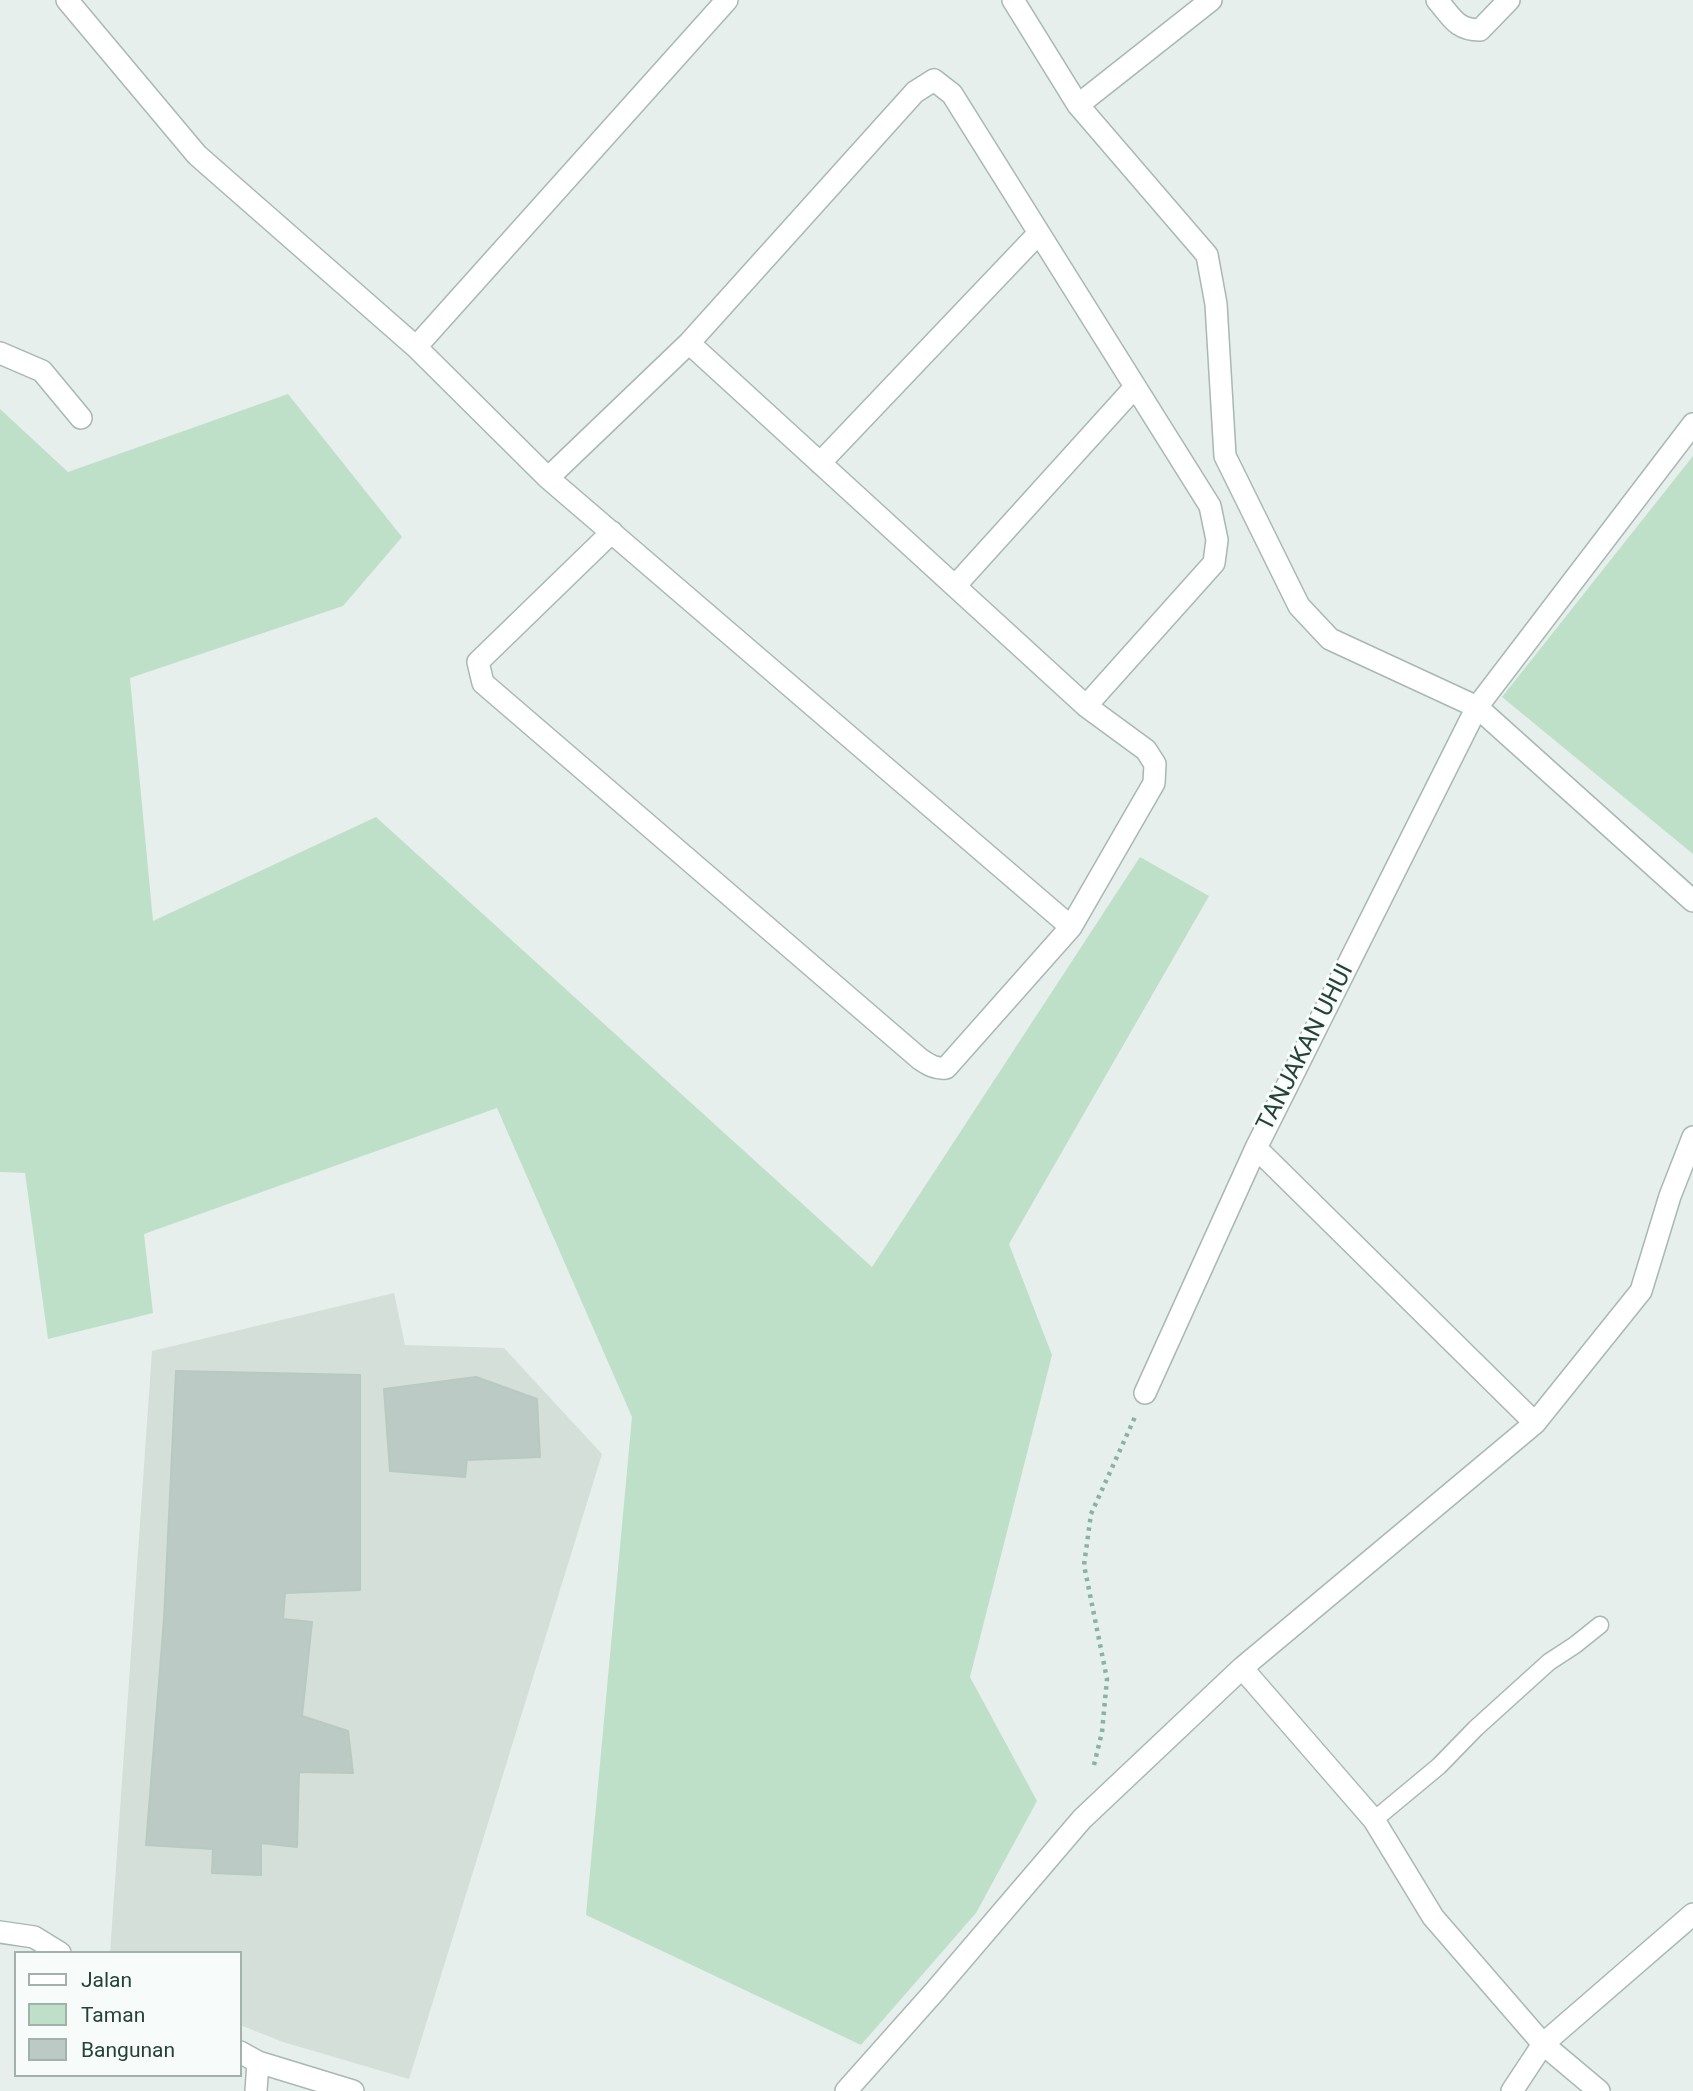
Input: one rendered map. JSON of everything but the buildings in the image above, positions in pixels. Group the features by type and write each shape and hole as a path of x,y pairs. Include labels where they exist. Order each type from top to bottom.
{"street":[{"path":"67,0 197,155 416,347 548,478 1071,927"},
{"path":"416,347 727,0"},
{"path":"1013,0 1079,105 1208,255 1216,304 1224,456 1299,606 1330,639 1477,707 1693,901"},
{"path":"1079,105 1211,0"},
{"path":"1437,0 1459,26 1467,30 1480,30 1509,0"},
{"path":"548,478 688,343 915,92 934,80 952,94 1210,506 1217,540 1214,564 1086,706"},
{"path":"820,463 1039,233"},
{"path":"611,533 478,662 483,683 920,1059 938,1069 946,1068 1071,927 1154,783 1155,764 1146,750 1086,706 688,343"},
{"path":"0,353 42,371 81,418"},
{"path":"955,586 1135,387"},
{"name":"TANJAKAN UHUI","path":"1145,1393 1256,1148 1477,707 1693,424"},
{"path":"846,2091 935,1992 1082,1819 1242,1668 1535,1423 1641,1291 1670,1196 1693,1137"},
{"path":"1256,1148 1535,1423"},
{"path":"1242,1668 1374,1820 1433,1917 1543,2044 1599,2091"},
{"path":"1512,2091 1543,2044 1693,1914"},
{"path":"0,1932 34,1937 57,1951"},
{"path":"249,2057 257,2091"},
{"path":"249,2057 353,2091"}],"lane":[{"path":"1374,1820 1439,1766 1476,1728 1549,1662 1600,1625"}],"path":[{"path":"1093,1769 1102,1732 1107,1679 1084,1565 1087,1540 1091,1514 1145,1393"}],"shaded area":[{"path":"394,1293 405,1345 504,1348 602,1454 409,2079 283,2042 242,2026 242,1951 110,1951 152,1351"}],"green space":[{"path":"288,394 402,537 343,606 130,678 153,921 376,817 872,1267 1140,857 1209,896 1009,1244 1052,1355 970,1677 1037,1801 976,1913 861,2045 586,1915 632,1417 497,1108 144,1234 153,1313 48,1339 25,1173 0,1172 0,409 68,472"},
{"path":"1693,456 1693,854 1502,697"}]}
